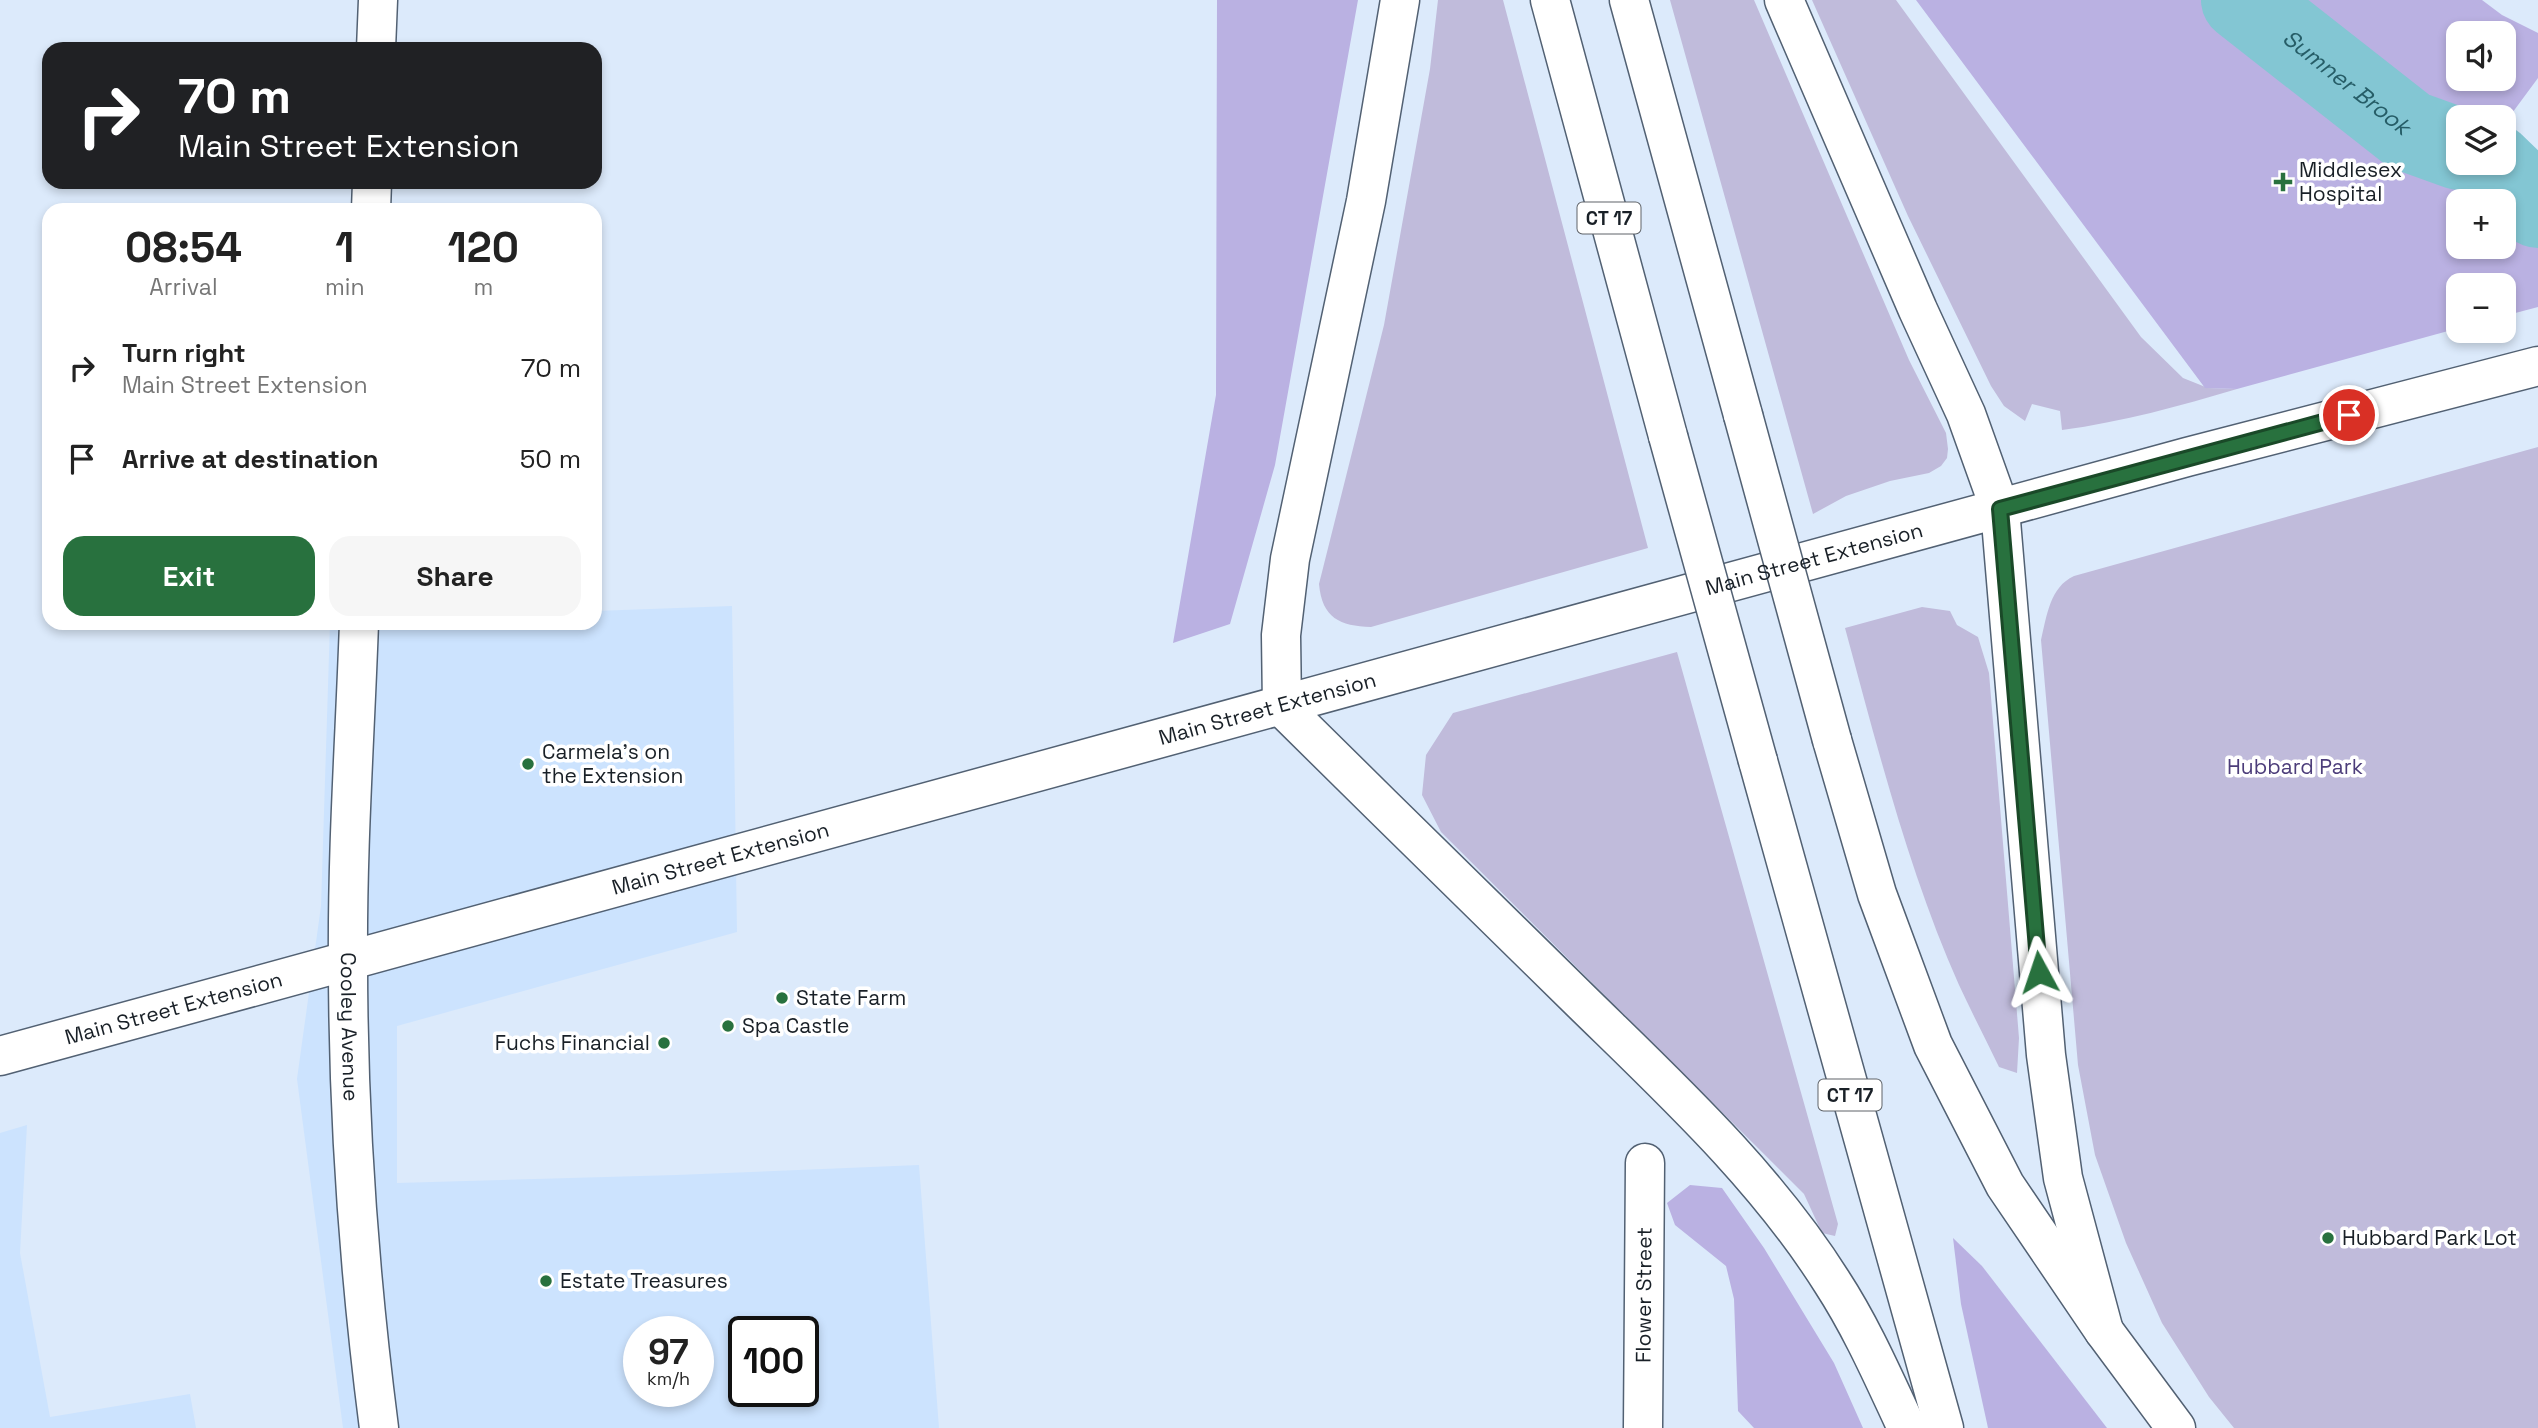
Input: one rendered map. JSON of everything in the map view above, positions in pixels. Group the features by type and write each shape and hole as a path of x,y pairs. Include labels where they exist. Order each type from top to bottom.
{"main road":[{"path":"376,42 378,0"},
{"path":"1400,0 1366,201 1290,559 1280,635 1282,707 1728,1149 1783,1213 1833,1282 1877,1363 1906,1428"},
{"name":"CT 17","path":"1550,0 1668,436 1944,1428"},
{"path":"1629,0 1832,740 1877,894 1933,1045 2005,1185 2104,1331 2176,1428"},
{"path":"1784,0 1966,414 2000,509 2046,1055 2063,1178 2104,1331"},
{"name":"Main Street Extension","path":"0,1056 2188,457 2538,366"},
{"name":"Cooley Avenue","path":"359,630 348,961 351,1149 364,1317 379,1428"},
{"name":"Flower Street","path":"1643,1428 1645,1163"}],"shaded area":[{"path":"1217,0 1358,0 1275,465 1230,624 1173,643 1216,395"},
{"name":"Middlesex Hospital","path":"1916,0 2482,0 2514,21 2446,21 2446,91 2516,91 2516,22 2538,33 2538,78 2516,108 2516,105 2446,105 2446,175 2516,175 2516,135 2538,152 2538,307 2516,313 2516,273 2446,273 2446,332 2237,389 2205,388"},
{"path":"732,606 737,932 397,1026 397,1183 919,1165 939,1428 343,1428 297,1079 321,906 330,630 602,630 602,611"},
{"path":"27,1125 20,1253 50,1417 190,1394 196,1428 0,1428 0,1133"},
{"path":"1690,1185 1722,1188 1764,1248 1834,1363 1863,1428 1754,1428 1738,1411 1734,1299 1726,1266 1675,1225 1667,1203"},
{"path":"1953,1238 1982,1266 2107,1428 1988,1428 1961,1304"}],"green space":[{"path":"1438,0 1503,0 1648,548 1371,627 1350,625 1334,618 1329,612 1324,605 1319,584 1384,325 1430,69"},
{"path":"1670,0 1754,0 1909,360 1946,433 1947,458 1941,466 1929,473 1890,481 1846,496 1813,514"},
{"path":"1812,0 1896,0 2141,337 2183,378 2208,388 2237,389 2151,413 2062,430 2060,411 2032,404 2025,421 2004,406 1991,386 1908,216"},
{"name":"Hubbard Park","path":"2538,447 2538,1428 2234,1428 2209,1397 2162,1323 2126,1243 2095,1155 2078,1065 2041,640 2048,612 2060,587 2074,576"},
{"path":"1922,607 1950,611 1957,625 1978,637 1989,673 2019,1038 2017,1073 1999,1067 1941,942 1895,809 1845,628"},
{"path":"1677,652 1838,1224 1835,1236 1822,1233 1804,1194 1441,832 1422,795 1426,755 1453,713"}],"waterway":[{"name":"Sumner Brook","path":"2242,0 2409,131 2446,144"},
{"name":"Sumner Brook","path":"2505,175 2538,207"}],"place":[{"name":"Middlesex Hospital","path":"2283,182"},
{"name":"Carmela's on the Extension","path":"528,764"},
{"name":"State Farm","path":"782,998"},
{"name":"Spa Castle","path":"728,1026"},
{"name":"Fuchs Financial","path":"664,1043"},
{"name":"Hubbard Park Lot","path":"2328,1238"},
{"name":"Estate Treasures","path":"546,1281"}],"route":[{"path":"2039,972 2000,509 2349,415"}]}
